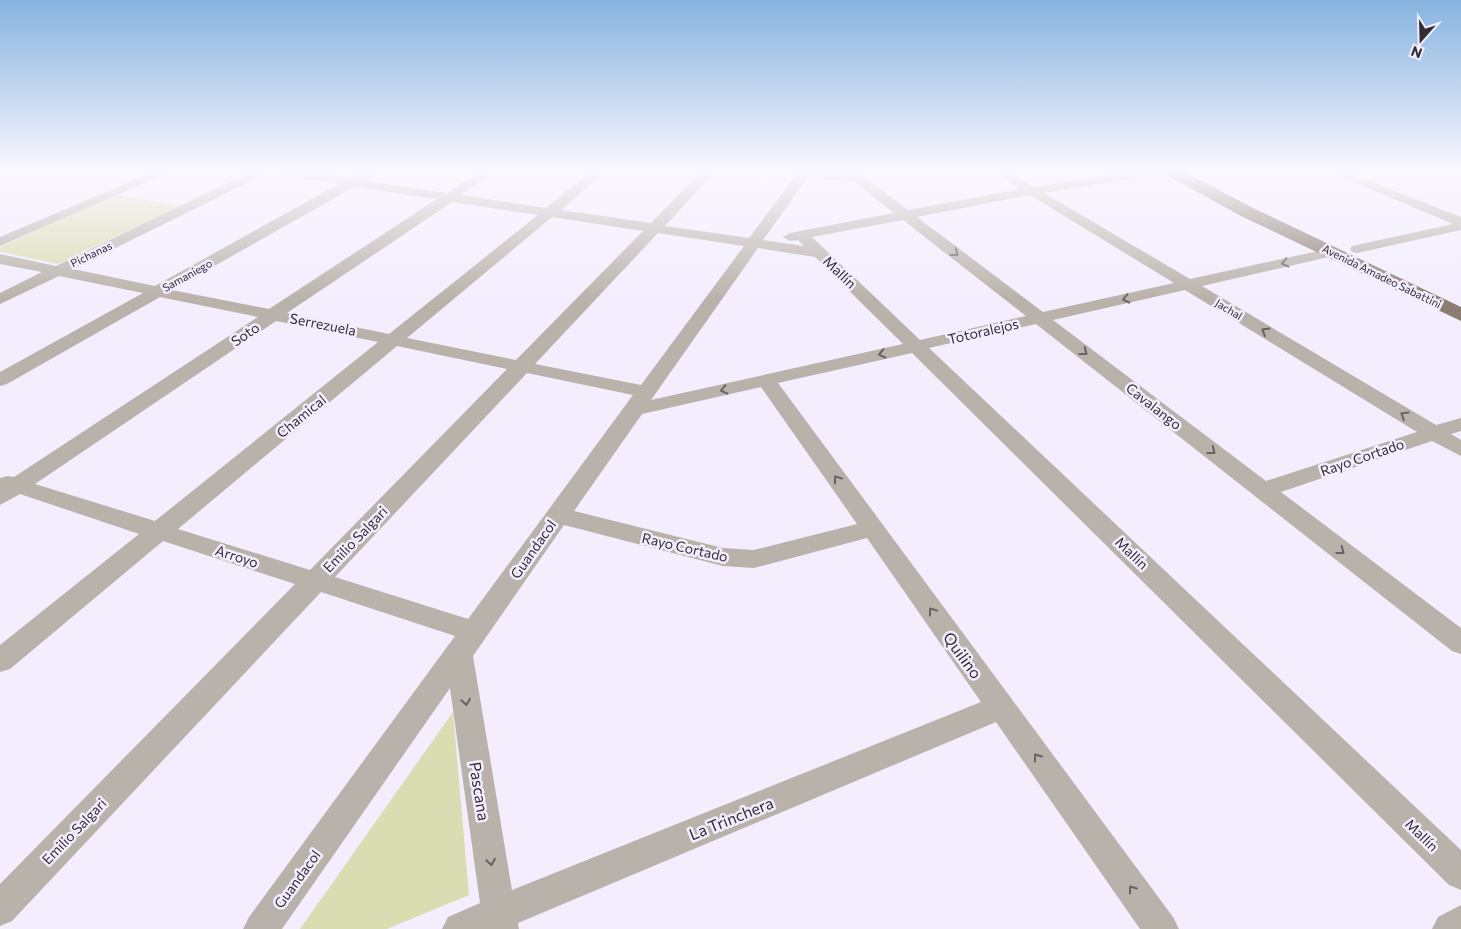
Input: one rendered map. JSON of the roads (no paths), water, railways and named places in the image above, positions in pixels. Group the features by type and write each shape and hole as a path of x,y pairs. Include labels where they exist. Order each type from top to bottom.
{"main road":[{"name":"Avenida Amadeo Sabattini","path":"1250,213 1461,315"},
{"name":"Avenida Amadeo Sabattini","path":"1279,213 1461,297"}],"street":[{"path":"0,242 68,213"},
{"name":"Pichanas","path":"0,299 175,213"},
{"name":"Samaniego","path":"0,380 297,213"},
{"name":"Soto","path":"6,488 274,315 425,213"},
{"name":"Chamical","path":"0,661 549,213"},
{"path":"551,213 819,253"},
{"name":"Emilio Salgari","path":"0,909 668,213"},
{"name":"Guandacol","path":"261,929 556,515 775,213"},
{"path":"753,244 914,213"},
{"name":"Jachal","path":"1069,213 1461,449"},
{"path":"1435,213 1461,224"},
{"name":"Cavalango","path":"905,215 1461,643"},
{"path":"1357,249 1461,224"},
{"name":"Mallín","path":"801,235 1461,873"},
{"name":"Totoralejos","path":"640,401 766,380 1332,252"},
{"name":"Serrezuela","path":"0,259 522,365 640,401"},
{"name":"Quilino","path":"766,380 1161,929"},
{"name":"Rayo Cortado","path":"1263,490 1461,424"},
{"name":"Arroyo","path":"6,488 159,531 315,581 467,642"},
{"name":"Rayo Cortado","path":"556,515 723,557 739,559 754,559 872,528"},
{"name":"Pascana","path":"467,642 500,921"},
{"name":"La Trinchera","path":"460,929 500,921 1001,707"},
{"path":"1450,929 1461,923"}]}
